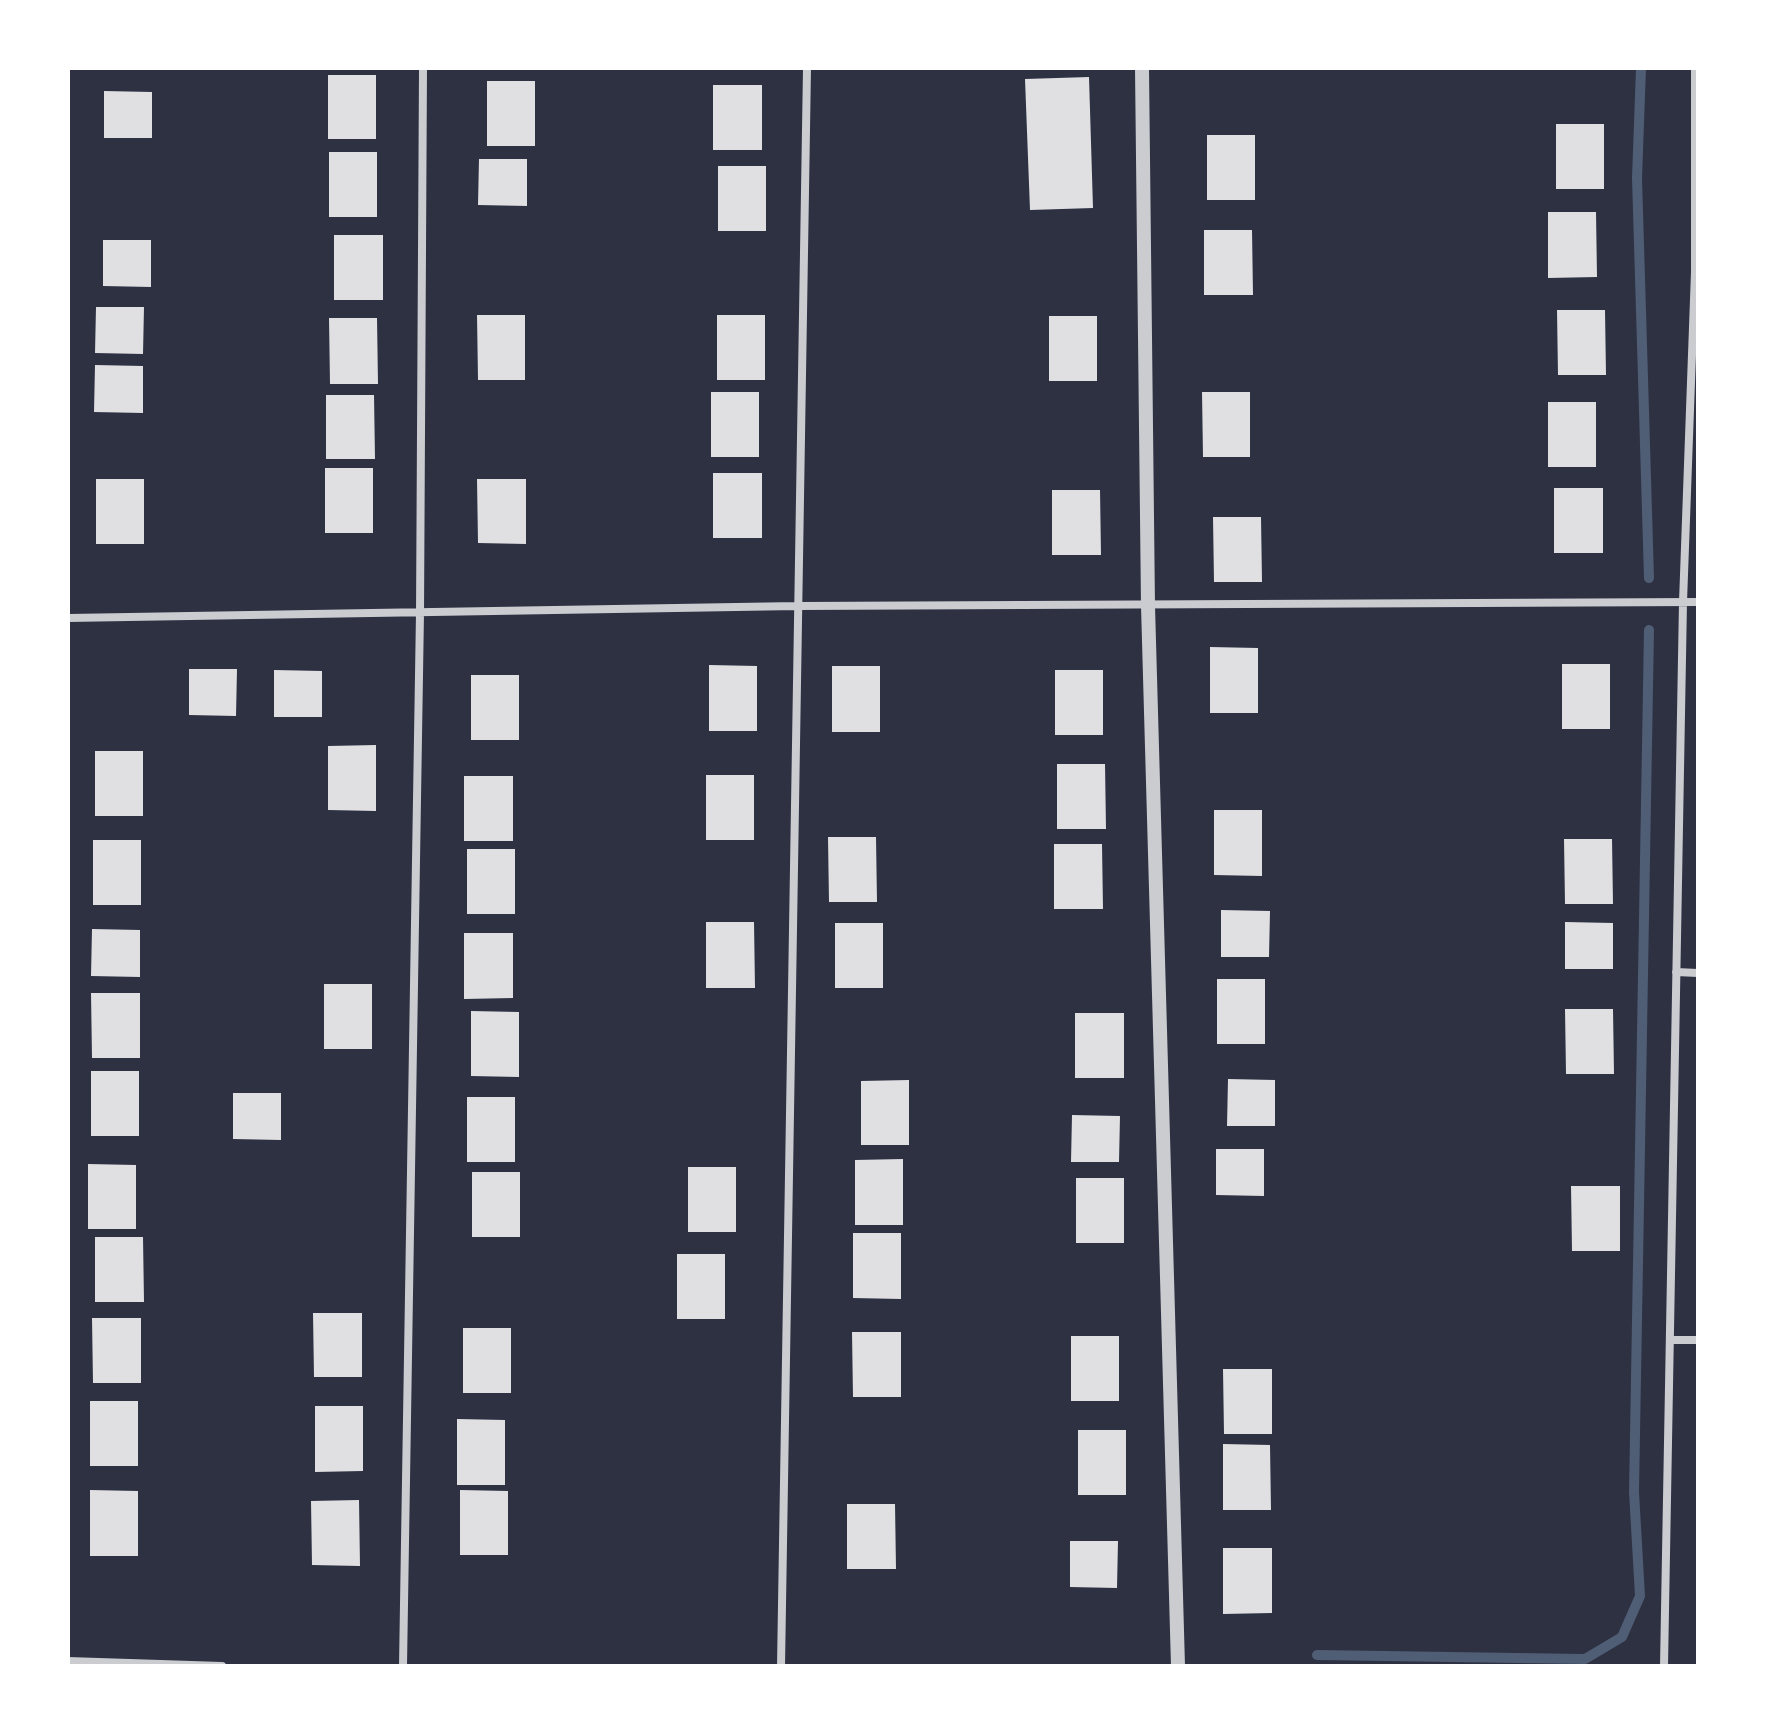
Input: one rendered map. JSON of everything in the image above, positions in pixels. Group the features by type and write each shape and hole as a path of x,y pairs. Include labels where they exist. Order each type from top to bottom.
{"street":[{"path":"403,1666 420,613 423,68"},
{"path":"781,1666 807,68"},
{"path":"1142,68 1148,606 1178,1666"},
{"path":"1664,1666 1683,602 1696,272 1695,68"},
{"path":"68,618 797,606 1698,602"},
{"path":"1676,972 1698,973"},
{"path":"1670,1340 1698,1340"},
{"path":"68,1661 222,1666"}],"building":[{"path":"328,75 376,75 376,139 328,139"},
{"path":"1089,77 1093,208 1030,210 1025,79"},
{"path":"487,81 535,81 535,146 487,146"},
{"path":"713,85 762,85 762,150 713,150"},
{"path":"104,91 152,92 152,138 104,138"},
{"path":"1556,124 1604,124 1604,189 1556,189"},
{"path":"1207,135 1255,135 1255,200 1207,200"},
{"path":"329,152 377,152 377,217 329,217"},
{"path":"479,159 527,159 527,206 478,205"},
{"path":"718,166 766,166 766,231 718,231"},
{"path":"1548,212 1596,212 1597,277 1548,278"},
{"path":"1204,230 1252,230 1253,295 1204,295"},
{"path":"334,235 383,235 383,300 334,300"},
{"path":"103,240 151,240 151,287 103,286"},
{"path":"96,307 144,307 143,354 95,353"},
{"path":"1557,310 1605,310 1606,375 1558,375"},
{"path":"477,315 525,315 525,380 478,380"},
{"path":"717,315 765,315 765,380 717,380"},
{"path":"1049,316 1097,316 1097,381 1049,381"},
{"path":"329,318 377,318 378,384 330,384"},
{"path":"95,365 143,366 143,413 94,412"},
{"path":"711,392 759,392 759,457 711,457"},
{"path":"1202,392 1250,392 1250,457 1203,457"},
{"path":"326,395 374,395 375,459 326,459"},
{"path":"1548,402 1596,402 1596,467 1548,467"},
{"path":"325,468 373,468 373,533 325,533"},
{"path":"713,473 762,473 762,538 713,538"},
{"path":"96,479 144,479 144,544 96,544"},
{"path":"477,479 526,479 526,544 478,543"},
{"path":"1554,488 1603,488 1603,553 1554,553"},
{"path":"1052,490 1100,490 1101,555 1052,555"},
{"path":"1213,517 1261,517 1262,582 1214,582"},
{"path":"1210,647 1258,648 1258,713 1210,713"},
{"path":"1562,664 1610,664 1610,729 1562,729"},
{"path":"709,665 757,666 757,731 709,731"},
{"path":"832,666 880,666 880,732 832,732"},
{"path":"189,669 237,669 236,716 189,715"},
{"path":"274,670 322,671 322,717 274,717"},
{"path":"1055,670 1103,670 1103,735 1055,735"},
{"path":"471,675 519,675 519,740 471,740"},
{"path":"376,745 376,811 328,810 328,746"},
{"path":"95,751 143,751 143,816 95,816"},
{"path":"1057,764 1105,764 1106,829 1057,829"},
{"path":"706,775 754,775 754,840 706,840"},
{"path":"464,776 513,776 513,841 464,841"},
{"path":"1214,810 1262,810 1262,876 1214,875"},
{"path":"828,837 876,837 877,902 829,902"},
{"path":"1564,839 1612,839 1613,904 1565,904"},
{"path":"93,840 141,840 141,905 93,905"},
{"path":"1054,844 1102,844 1103,909 1054,909"},
{"path":"467,849 515,849 515,914 467,914"},
{"path":"1221,910 1270,911 1269,957 1221,957"},
{"path":"706,922 754,922 755,988 706,988"},
{"path":"1565,922 1613,923 1613,969 1565,969"},
{"path":"835,923 883,923 883,988 835,988"},
{"path":"92,929 140,930 140,977 91,976"},
{"path":"464,933 513,933 513,998 464,999"},
{"path":"1217,979 1265,979 1265,1044 1217,1044"},
{"path":"324,984 372,984 372,1049 324,1049"},
{"path":"91,993 140,993 140,1058 92,1058"},
{"path":"1565,1009 1613,1009 1614,1074 1566,1074"},
{"path":"471,1011 519,1012 519,1077 471,1076"},
{"path":"1075,1013 1124,1013 1124,1078 1075,1078"},
{"path":"91,1071 139,1071 139,1136 91,1136"},
{"path":"1228,1079 1275,1080 1275,1126 1227,1126"},
{"path":"909,1080 909,1145 861,1145 861,1081"},
{"path":"233,1093 281,1093 281,1140 233,1139"},
{"path":"467,1097 515,1097 515,1162 467,1162"},
{"path":"1072,1115 1120,1116 1119,1162 1071,1162"},
{"path":"1216,1149 1264,1149 1264,1196 1216,1195"},
{"path":"903,1159 903,1225 855,1225 855,1160"},
{"path":"88,1164 136,1165 136,1229 88,1229"},
{"path":"688,1167 736,1167 736,1232 688,1232"},
{"path":"472,1172 520,1172 520,1237 472,1237"},
{"path":"1076,1178 1124,1178 1124,1243 1076,1243"},
{"path":"1571,1186 1620,1186 1620,1251 1572,1251"},
{"path":"853,1233 901,1233 901,1299 853,1298"},
{"path":"95,1237 143,1237 144,1302 95,1302"},
{"path":"677,1254 725,1254 725,1319 677,1319"},
{"path":"313,1313 362,1313 362,1377 314,1377"},
{"path":"92,1318 141,1318 141,1383 93,1383"},
{"path":"463,1328 511,1328 511,1393 463,1393"},
{"path":"852,1332 901,1332 901,1397 853,1397"},
{"path":"1071,1336 1119,1336 1119,1401 1071,1401"},
{"path":"1223,1369 1272,1369 1272,1434 1224,1434"},
{"path":"90,1401 138,1401 138,1466 90,1466"},
{"path":"315,1406 363,1406 363,1471 315,1472"},
{"path":"457,1419 505,1420 505,1485 457,1485"},
{"path":"1078,1430 1126,1430 1126,1495 1078,1495"},
{"path":"1223,1444 1270,1445 1271,1510 1223,1510"},
{"path":"90,1490 138,1491 138,1556 90,1556"},
{"path":"460,1490 508,1491 508,1555 460,1555"},
{"path":"359,1500 360,1566 312,1565 311,1501"},
{"path":"847,1504 895,1504 896,1569 847,1569"},
{"path":"1070,1541 1118,1541 1117,1588 1070,1587"},
{"path":"1223,1548 1272,1548 1272,1613 1223,1614"}],"waterway":[{"path":"1641,68 1637,178 1649,578"},
{"path":"1317,1655 1585,1659 1622,1637 1640,1596 1634,1492 1649,630"}]}
